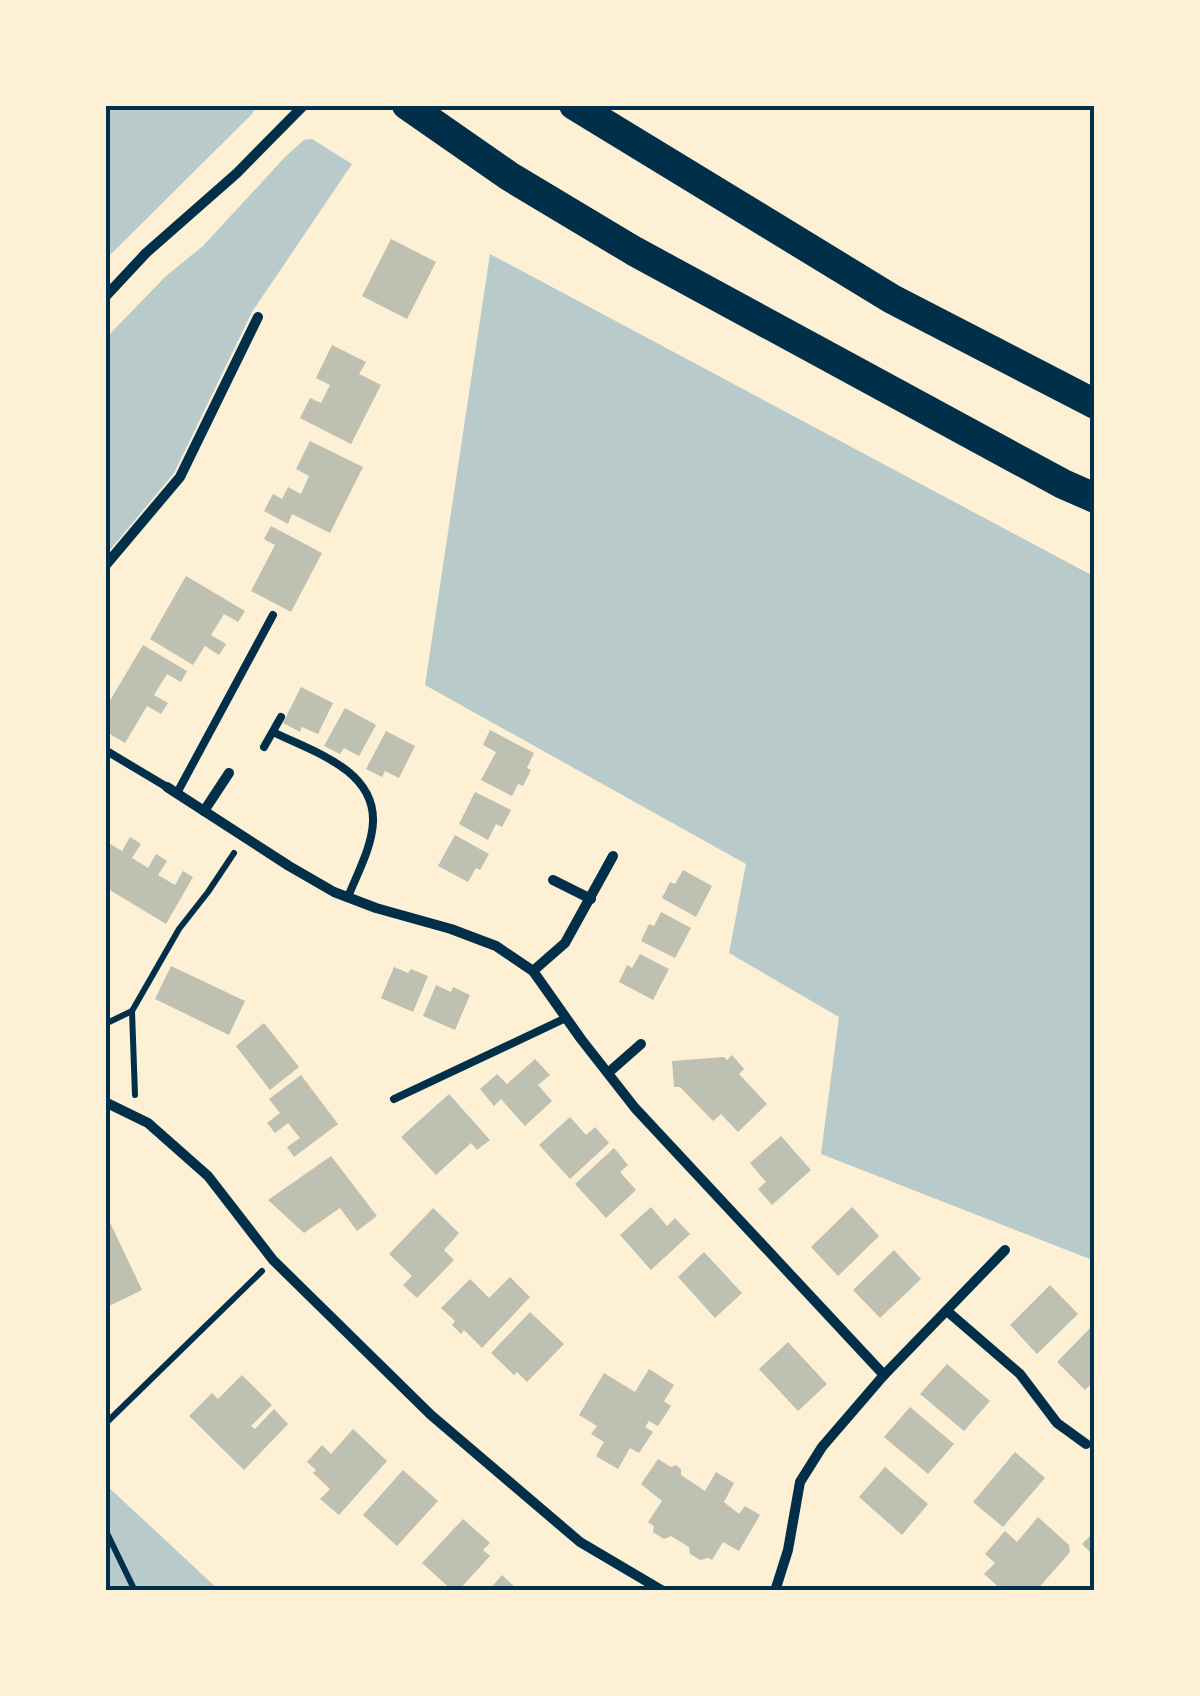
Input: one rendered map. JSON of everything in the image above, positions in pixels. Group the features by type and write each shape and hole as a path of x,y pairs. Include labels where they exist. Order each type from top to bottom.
{"highway":[{"path":"407,105 509,176 634,251 1095,498"},
{"path":"574,105 892,300 1095,404"}],"street":[{"path":"105,297 146,252 237,173 304,105"},
{"path":"105,566 180,477 258,317"},
{"path":"204,811 228,773"},
{"path":"172,790 289,866 348,898 496,946 533,971 635,1108 884,1375"},
{"path":"533,971 565,943 614,856"},
{"path":"553,880 590,899"},
{"path":"608,1073 641,1044"},
{"path":"105,1102 148,1123 208,1176 273,1260 431,1415 580,1542 663,1591"},
{"path":"775,1591 788,1550 800,1482 822,1447 884,1375 1005,1250"},
{"path":"947,1311 1020,1374 1057,1423 1086,1444"}],"lane":[{"path":"105,750 172,790 273,615"},
{"path":"264,747 280,717"},
{"path":"273,732 338,764 366,790 374,823 348,898"},
{"path":"394,1099 566,1018"}],"path":[{"path":"136,1117 132,1012 179,929 244,837"},
{"path":"105,1024 132,1012"},
{"path":"105,1424 273,1260"},
{"path":"105,1529 135,1591"}],"shaded area":[{"path":"105,105 256,106 105,260"},
{"path":"312,139 352,164 252,312 174,473 105,556 105,339 166,276 203,246 286,156 304,140"},
{"path":"490,254 1095,577 1095,1261 821,1154 839,1017 729,953 746,864 425,685"},
{"path":"105,1484 220,1591 105,1591"}],"building":[{"path":"391,239 436,262 407,319 362,296"},
{"path":"332,345 366,362 359,374 381,385 351,444 300,418 310,398 321,403 330,385 316,378"},
{"path":"310,441 363,467 330,533 292,514 288,524 264,511 273,494 282,499 288,487 301,494 309,476 296,469"},
{"path":"271,526 322,553 291,612 251,591 275,545 264,539"},
{"path":"186,576 245,611 238,622 224,614 211,635 226,644 219,655 205,646 193,665 150,639"},
{"path":"143,645 187,671 181,682 167,674 154,695 168,703 161,714 147,706 125,743 105,731 105,709"},
{"path":"301,687 333,703 318,734 302,727 300,732 283,723"},
{"path":"345,708 376,725 359,756 344,748 340,754 324,746"},
{"path":"490,730 534,753 523,786 518,784 512,796 481,780 496,752 483,745"},
{"path":"386,731 415,746 399,778 385,771 382,777 366,769"},
{"path":"475,792 511,810 502,827 496,824 488,840 459,824"},
{"path":"455,835 489,854 468,882 438,866"},
{"path":"130,837 141,844 132,858 148,868 156,854 167,861 158,875 175,885 183,871 193,877 166,924 105,887 105,845 107,842 122,851"},
{"path":"683,870 712,886 696,917 662,898 670,882 675,884"},
{"path":"661,912 691,928 675,958 641,941 649,924 654,926"},
{"path":"640,954 669,969 653,1000 619,982 627,965 632,968"},
{"path":"171,966 245,1001 229,1035 155,999"},
{"path":"394,967 428,976 413,1012 381,998"},
{"path":"436,985 470,995 455,1030 423,1016"},
{"path":"264,1023 299,1067 270,1090 236,1046"},
{"path":"732,1055 744,1069 739,1074 767,1104 738,1132 721,1114 713,1121 680,1087 674,1087 672,1061 724,1057 727,1060"},
{"path":"535,1059 550,1075 538,1085 552,1101 525,1126 501,1099 494,1106 480,1089 497,1074 507,1084"},
{"path":"301,1075 338,1124 294,1157 287,1147 300,1138 288,1123 275,1133 267,1123 280,1113 269,1099"},
{"path":"449,1094 490,1140 477,1150 471,1143 436,1175 401,1137"},
{"path":"570,1117 586,1135 595,1127 609,1143 570,1179 539,1145"},
{"path":"781,1136 811,1170 772,1205 758,1189 766,1182 750,1163"},
{"path":"614,1148 628,1165 620,1172 636,1190 606,1218 575,1184"},
{"path":"331,1156 377,1216 357,1231 340,1208 304,1233 268,1200"},
{"path":"651,1207 667,1226 675,1218 690,1234 651,1270 620,1235"},
{"path":"852,1207 879,1236 838,1276 811,1247"},
{"path":"433,1208 459,1233 444,1250 454,1260 417,1298 403,1285 412,1276 389,1254"},
{"path":"105,1212 142,1290 105,1308"},
{"path":"894,1250 921,1279 880,1318 853,1290"},
{"path":"704,1252 742,1293 715,1318 678,1277"},
{"path":"510,1277 530,1297 482,1348 464,1330 461,1334 452,1325 455,1321 441,1308 470,1279 489,1298"},
{"path":"1050,1285 1078,1314 1037,1354 1010,1325"},
{"path":"530,1312 564,1344 527,1382 491,1353"},
{"path":"1095,1323 1095,1380 1085,1390 1057,1362"},
{"path":"788,1342 827,1384 798,1411 759,1369"},
{"path":"947,1364 990,1401 964,1431 920,1394"},
{"path":"649,1369 674,1385 664,1401 671,1406 658,1426 649,1421 645,1427 653,1432 639,1453 630,1448 618,1469 596,1456 604,1442 591,1434 597,1426 579,1415 604,1373 635,1392"},
{"path":"242,1375 272,1405 251,1426 255,1429 274,1409 288,1424 244,1470 189,1416 212,1393 218,1399"},
{"path":"910,1407 954,1444 928,1474 884,1437"},
{"path":"353,1429 387,1461 339,1515 320,1499 330,1489 307,1462 322,1445 331,1454"},
{"path":"1015,1452 1045,1478 1003,1527 973,1502"},
{"path":"658,1459 671,1467 676,1465 681,1475 705,1491 716,1472 734,1483 724,1502 739,1514 745,1506 760,1515 739,1551 723,1542 712,1560 700,1560 690,1554 689,1547 671,1536 664,1539 653,1532 654,1526 648,1522 662,1501 641,1484"},
{"path":"885,1467 928,1504 902,1535 859,1497"},
{"path":"403,1470 438,1501 397,1546 363,1515"},
{"path":"1038,1517 1069,1545 1070,1552 1036,1591 1003,1591 984,1574 995,1563 985,1554 1005,1531 1017,1542"},
{"path":"463,1519 490,1543 483,1550 490,1556 458,1591 453,1591 422,1563"},
{"path":"1095,1531 1095,1557 1082,1544"},
{"path":"502,1575 517,1589 488,1591"}]}
